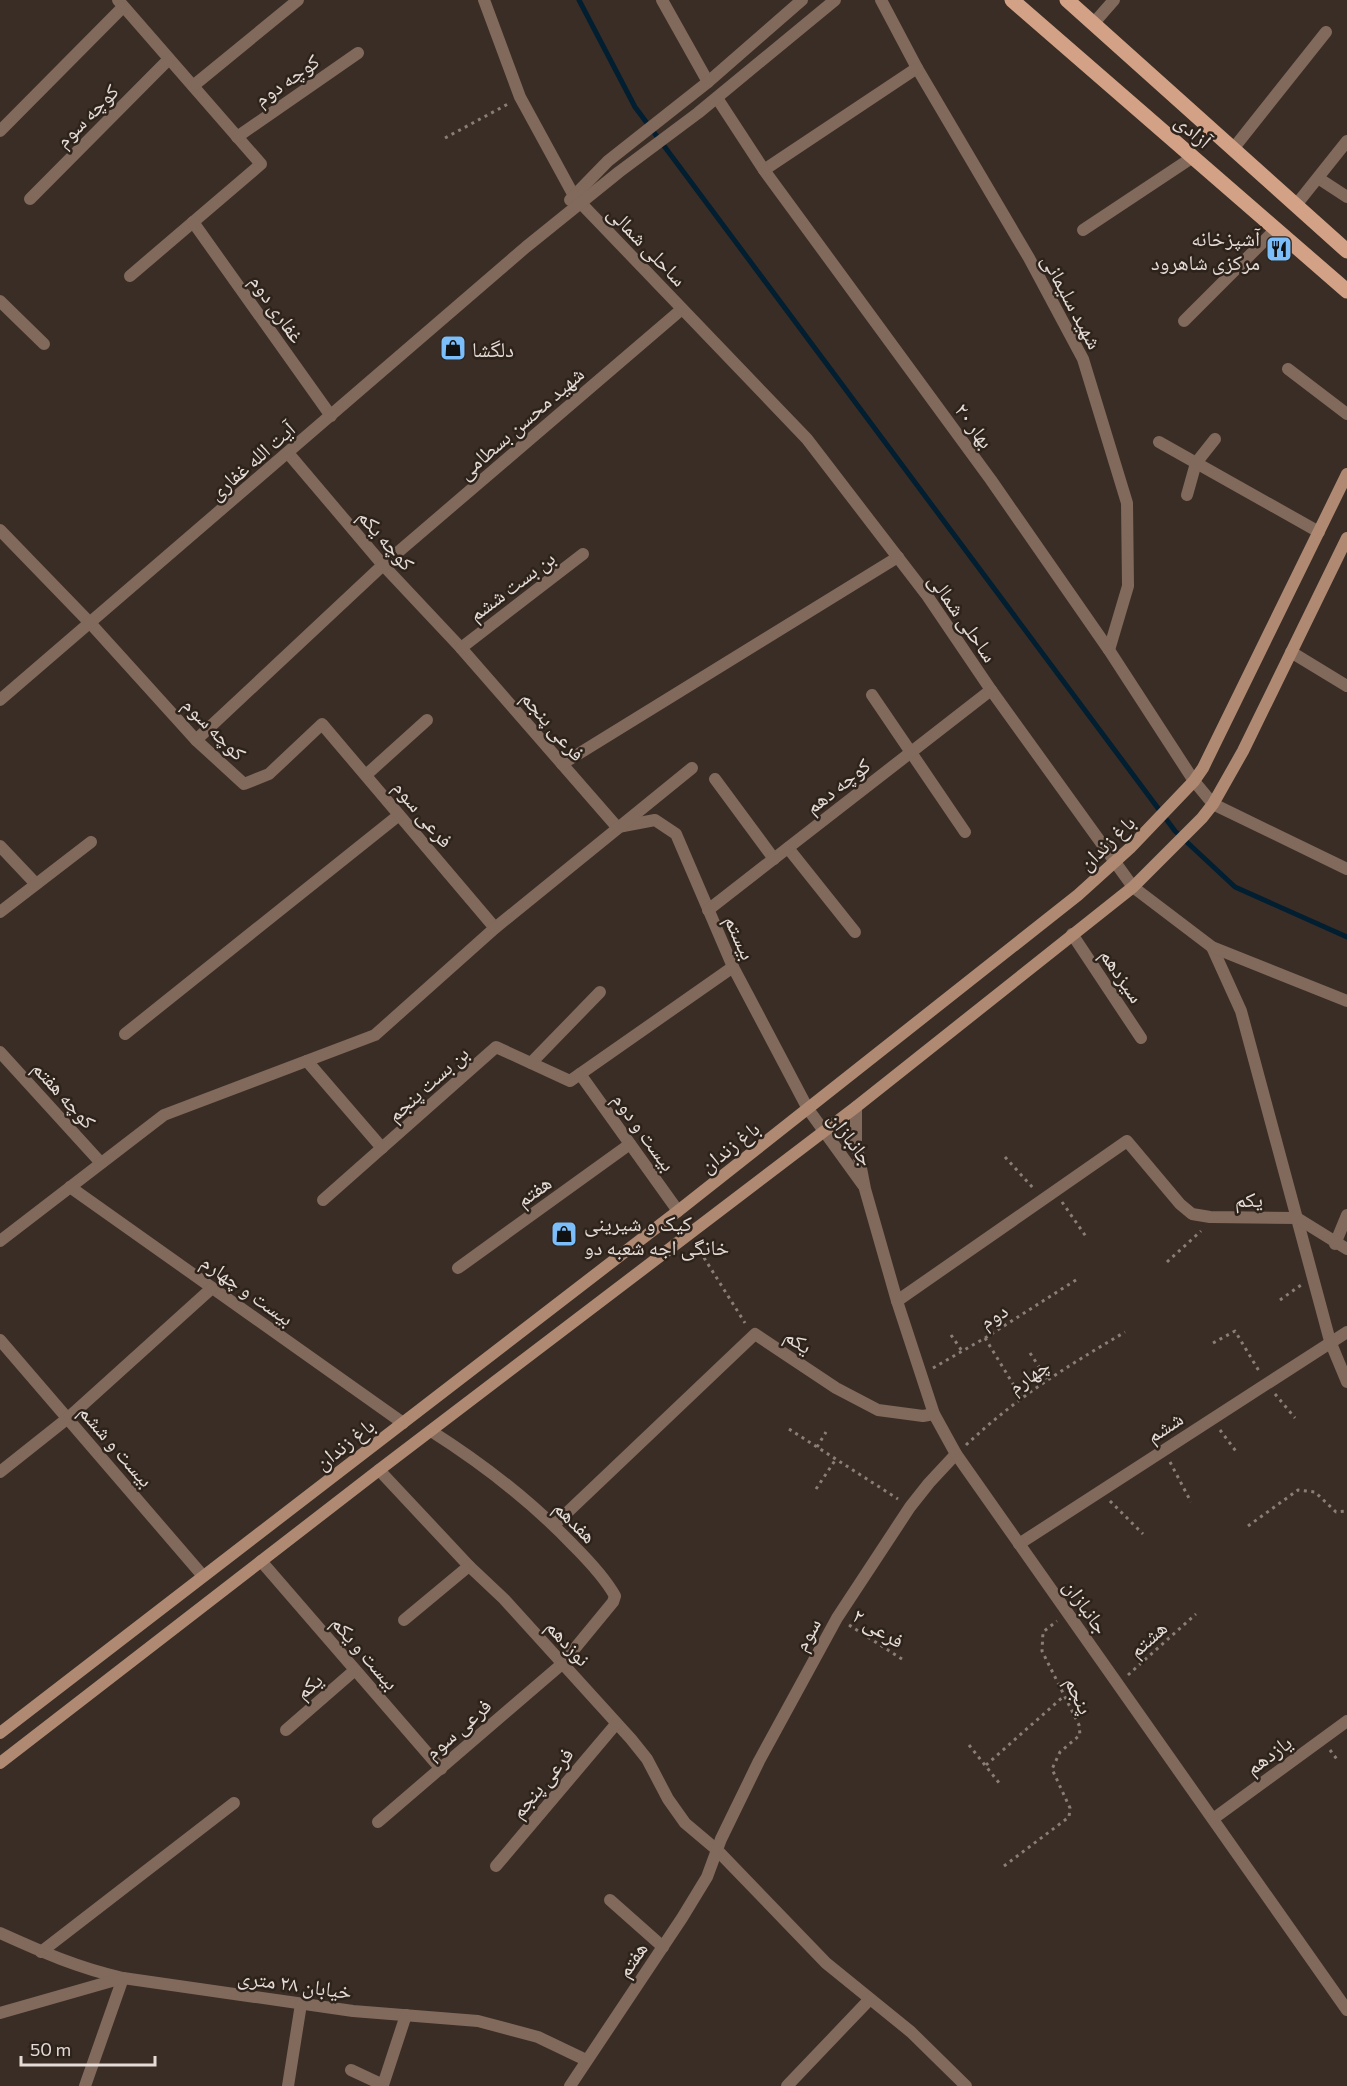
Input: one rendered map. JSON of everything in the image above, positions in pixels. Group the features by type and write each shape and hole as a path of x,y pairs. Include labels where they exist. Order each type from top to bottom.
{"main road":[{"name":"آزادی","path":"1012,0 1347,291"},
{"name":"آزادی","path":"1067,0 1347,251"},
{"name":"باغ زندان","path":"0,1733 678,1211 1078,895 1114,863 1194,781 1221,734 1347,474"},
{"path":"1213,804 1244,751 1347,538"},
{"name":"باغ زندان","path":"0,1763 688,1233 856,1107 1133,887 1213,804"}],"street":[{"path":"193,86 298,0"},
{"name":"ساحلی شمالی","path":"484,0 520,97 577,200 807,439 926,594 991,690 1133,887 1212,947 1347,1000"},
{"name":"بهار ۲۰","path":"662,0 717,98 764,170 991,480 1109,650 1194,781 1213,804"},
{"path":"577,200 608,160 708,82 802,0"},
{"path":"577,200 698,113 835,0"},
{"name":"شهید سلیمانی","path":"882,0 917,68 1029,258 1083,359 1127,503 1128,586 1109,650"},
{"path":"1093,24 1114,0"},
{"path":"0,131 121,3 261,164 130,276"},
{"path":"1233,149 1326,32"},
{"name":"کوچه دوم","path":"237,137 358,53"},
{"name":"کوچه سوم","path":"30,199 169,59"},
{"path":"764,170 917,68"},
{"path":"1296,205 1347,141"},
{"path":"1083,230 1193,157"},
{"path":"1318,178 1347,197"},
{"name":"آیت الله غفاری","path":"0,700 91,624 526,247 577,200"},
{"name":"غفاری دوم","path":"193,222 331,416"},
{"path":"1184,321 1276,229"},
{"path":"0,301 44,344"},
{"name":"شهید محسن بسطامی","path":"196,740 383,565 682,309"},
{"path":"1288,369 1347,414"},
{"path":"1187,495 1196,463 1215,439"},
{"path":"1159,442 1319,532"},
{"name":"کوچه یکم","path":"288,453 383,565 462,648"},
{"name":"کوچه سوم","path":"0,530 91,624 196,740 244,784 269,774 322,724"},
{"name":"بن بست ششم","path":"462,648 583,554"},
{"path":"562,764 898,557"},
{"name":"فرعی پنجم","path":"462,648 617,827"},
{"path":"1291,652 1347,686"},
{"name":"کوچه دهم","path":"708,910 991,690"},
{"path":"872,695 965,832"},
{"path":"366,775 427,720"},
{"name":"فرعی سوم","path":"322,724 495,928"},
{"path":"0,1241 164,1115 375,1035 495,928 692,768"},
{"path":"715,779 774,859"},
{"path":"1213,804 1347,869"},
{"path":"125,1034 399,815"},
{"name":"بیستم","path":"617,827 655,820 676,834 733,967 808,1109"},
{"path":"0,912 91,842"},
{"path":"0,846 36,884"},
{"path":"788,848 855,932"},
{"name":"سیزدهم","path":"1072,934 1141,1038"},
{"path":"1212,947 1240,1011 1330,1341 1347,1382"},
{"path":"600,992 531,1062 570,1081 733,967"},
{"name":"بن بست پنجم","path":"323,1200 496,1047 531,1062"},
{"name":"کوچه هفتم","path":"0,1052 101,1163"},
{"path":"307,1061 382,1148"},
{"name":"بیست و دوم","path":"580,1074 678,1211"},
{"name":"جانبازان","path":"856,1107 856,1142 865,1188 897,1301 934,1414 956,1455 1347,2010"},
{"name":"جانبازان","path":"808,1109 865,1188"},
{"name":"یکم","path":"1054,1191 1127,1141 1180,1204 1192,1214 1210,1217 1297,1218"},
{"name":"هفتم","path":"458,1269 630,1144"},
{"name":"بیست و چهارم","path":"70,1187 403,1423"},
{"path":"897,1301 1054,1191"},
{"path":"1297,1218 1341,1247 1347,1215"},
{"path":"0,1472 68,1418 212,1288"},
{"name":"ششم","path":"1019,1544 1347,1332"},
{"path":"554,1524 755,1334"},
{"name":"یکم","path":"755,1334 836,1389 878,1410 923,1416 934,1414"},
{"name":"بیست و ششم","path":"0,1340 203,1576"},
{"name":"هفدهم","path":"431,1431 474,1459 554,1524 611,1588 615,1596 613,1602 562,1664"},
{"name":"سوم","path":"717,1850 759,1761 837,1618 910,1507 956,1455"},
{"name":"نوزدهم","path":"379,1470 469,1566 504,1599 647,1759 668,1799 685,1823 717,1850 826,1963 911,2032 966,2086"},
{"name":"بیست و یکم","path":"261,1561 441,1768"},
{"path":"404,1620 469,1566"},
{"name":"فرعی سوم","path":"378,1822 562,1664"},
{"name":"یکم","path":"286,1730 355,1670"},
{"name":"یازدهم","path":"1213,1819 1347,1721"},
{"name":"فرعی پنجم","path":"496,1866 616,1724"},
{"path":"41,1952 234,1803"},
{"name":"هفتم","path":"570,2086 707,1877 717,1850"},
{"path":"610,1900 663,1947"},
{"name":"خیابان ۲۸ متری","path":"0,1933 91,1971 123,1978 353,2011 478,2020 538,2037 586,2060"},
{"path":"0,2013 123,1978"},
{"path":"85,2086 123,1978"},
{"path":"787,2086 870,1999"},
{"path":"288,2086 301,2004"},
{"path":"351,2070 383,2085 406,2015"}],"path":[{"path":"445,138 520,97"},
{"path":"1005,1157 1043,1199"},
{"path":"1054,1191 1087,1238"},
{"path":"1167,1262 1200,1232 1210,1217"},
{"name":"یکم","path":"688,1233 755,1334"},
{"path":"1280,1300 1313,1277"},
{"name":"دوم","path":"921,1375 1080,1278"},
{"path":"1214,1343 1234,1331 1267,1383 1295,1418"},
{"name":"چهارم","path":"956,1455 994,1419 1047,1378 1125,1332"},
{"path":"951,1335 962,1351"},
{"path":"985,1338 1021,1397"},
{"path":"1030,1353 1047,1378"},
{"path":"1211,1419 1238,1454"},
{"path":"789,1429 910,1507"},
{"path":"817,1447 826,1432"},
{"path":"1164,1450 1191,1502"},
{"path":"816,1489 836,1459"},
{"path":"1248,1526 1298,1490 1315,1492 1336,1512 1347,1511"},
{"path":"1101,1491 1143,1534"},
{"name":"پنجم","path":"1004,1866 1069,1816 1070,1808 1052,1769 1060,1752 1080,1735 1079,1725 1042,1651 1043,1632 1067,1611"},
{"name":"هشتم","path":"1118,1684 1196,1614"},
{"name":"فرعی ۲","path":"837,1618 905,1661"},
{"path":"986,1766 1064,1696"},
{"path":"969,1745 1000,1784"}],"waterway":[{"path":"579,0 635,107 1175,831 1235,887 1347,937"}],"place":[{"name":"آشپزخانه مرکزی شاهرود","path":"1279,249"},
{"name":"دلگشا","path":"453,348"},
{"name":"کیک و شیرینی خانگی اجه شعبه دو","path":"564,1234"}]}
